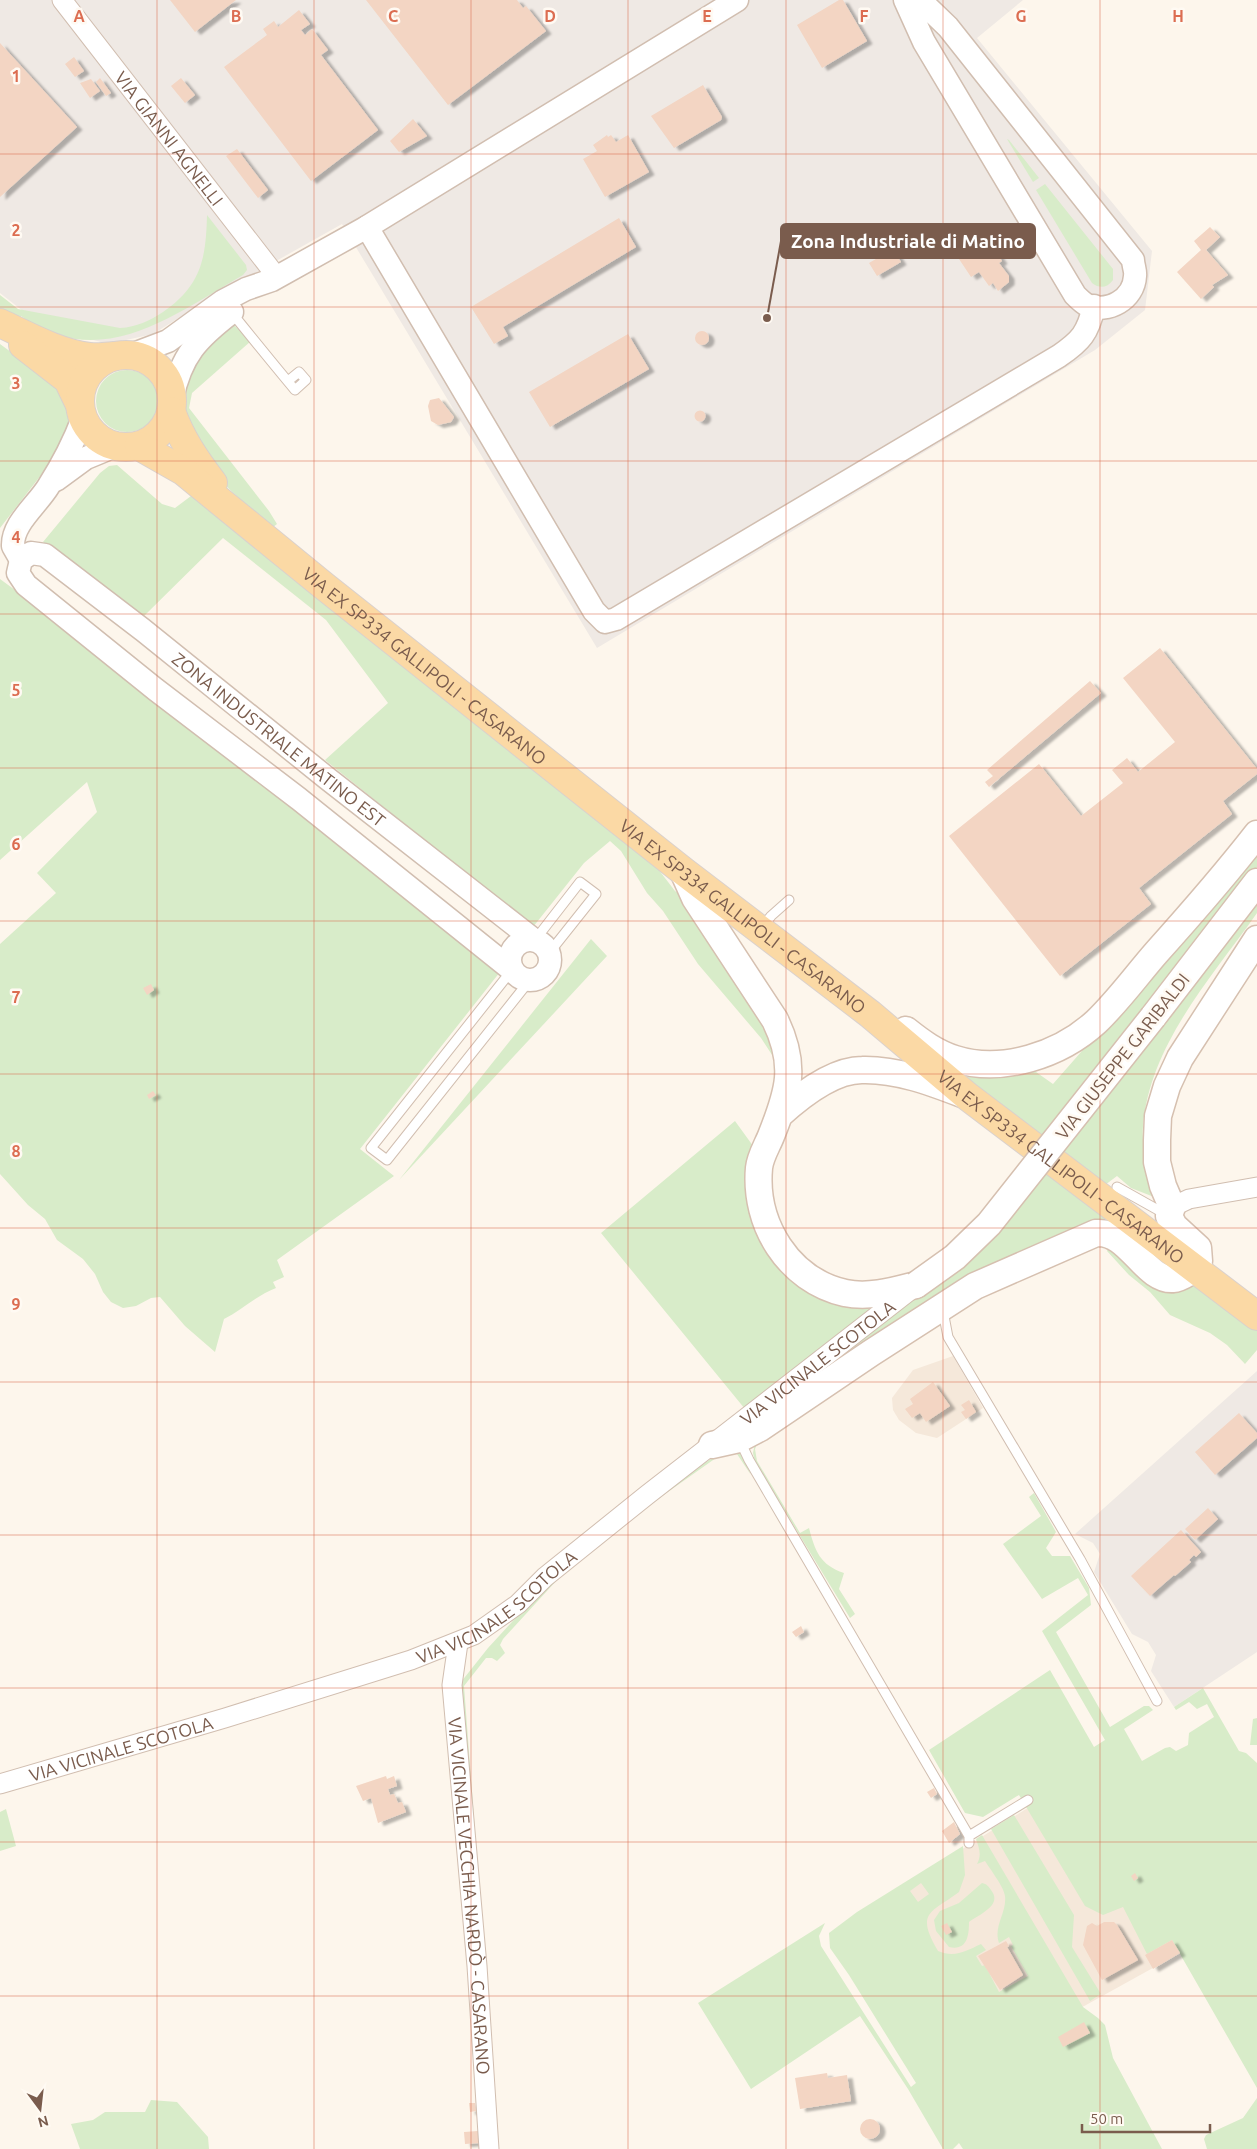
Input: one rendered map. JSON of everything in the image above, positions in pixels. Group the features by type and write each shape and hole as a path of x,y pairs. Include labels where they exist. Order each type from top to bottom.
{"main road":[{"path":"0,325 46,344 90,357 125,355 150,361 165,376 172,405 160,433 127,446 94,435 68,380 0,325"},
{"path":"82,411 81,389 92,370 110,358 125,355"},
{"name":"VIA EX SP334 GALLIPOLI - CASARANO","path":"172,405 178,432 188,449 234,512"},
{"name":"VIA EX SP334 GALLIPOLI - CASARANO","path":"127,446 168,460 684,871 870,1014 967,1096 1257,1316"},
{"path":"870,1014 892,1020 934,1050 955,1059 980,1064 1010,1062 1058,1048 1073,1040 1095,1022 1204,899 1257,834"},
{"path":"684,871 695,898 774,1020 785,1041 789,1061 786,1094 759,1165 759,1198 776,1244 789,1262 824,1286 846,1293 874,1294 916,1285"},
{"name":"VIA GIUSEPPE GARIBALDI","path":"916,1285 955,1257 989,1224 1257,882"},
{"path":"712,1445 739,1439 776,1418 942,1306 975,1286 1096,1233 1106,1232 1118,1238 1158,1275 1174,1279 1195,1269 1199,1260 1198,1248 1174,1226 1163,1186 1157,1154 1158,1116 1167,1086 1180,1058 1257,940"},
{"path":"779,1115 808,1091 832,1078 861,1070 886,1072 934,1083 967,1096"}],"street":[{"name":"VIA GIANNI AGNELLI","path":"62,0 274,278"},
{"path":"172,405 177,375 191,348 246,288 274,278 367,227 737,0"},
{"path":"905,0 924,42 1074,295 1088,305 1104,308 1119,303 1130,292 1136,276 1133,260 948,27 920,0"},
{"path":"367,227 594,611 605,622 616,619 1059,356 1079,342 1090,324 1094,306"},
{"path":"125,355 168,341 227,307"},
{"name":"ZONA INDUSTRIALE MATINO EST","path":"21,560 13,546 13,536 48,487 73,444 82,411"},
{"name":"ZONA INDUSTRIALE MATINO EST","path":"48,487 86,458 127,446"},
{"name":"ZONA INDUSTRIALE MATINO EST","path":"521,975 155,689 21,581 18,573 21,560 31,553 45,555 542,947"},
{"path":"155,689 179,659"},
{"path":"368,854 390,828"},
{"path":"525,941 542,947 550,963 547,972 540,978 521,975 509,961 511,952 517,945 525,941"},
{"path":"1171,1212 1190,1199 1257,1187"},
{"name":"VIA VICINALE SCOTOLA","path":"0,1784 225,1718 458,1643 474,1635 518,1604 545,1577 583,1545 916,1285"},
{"name":"VIA VICINALE VECCHIA NARDÒ - CASARANO","path":"458,1643 452,1685 477,1966 489,2149"}],"lane":[{"path":"227,307 288,381"},
{"path":"580,882 596,894 542,947 580,882"},
{"path":"761,930 771,916 789,900"},
{"path":"521,975 387,1160 371,1148 521,975"},
{"path":"1118,1187 1171,1212"},
{"path":"942,1306 948,1337 1080,1559 1156,1700"},
{"path":"739,1439 748,1460 969,1839 1028,1800"}],"shaded area":[{"path":"0,0 1023,0 977,38 1152,251 1145,310 1095,350 597,648 342,224 212,297 153,334 108,344 42,326 0,293"},
{"path":"953,1356 983,1408 937,1438 916,1433 899,1420 893,1410 892,1398 913,1370"},
{"path":"1257,1371 1257,1652 1174,1707 1151,1671 1156,1655 1148,1642 1132,1634 1094,1572 1100,1554 1093,1543 1075,1534"},
{"path":"1080,1775 1180,1953 1077,2010 971,2016 899,1889"}],"green space":[{"path":"1007,139 1009,140 1039,178 1033,182"},
{"path":"1045,184 1113,269 1113,280 1108,285 1101,287 1092,283 1036,190"},
{"path":"207,215 246,265 247,270 243,275 162,321 135,332 107,339 79,339 50,332 21,316 17,322 0,310 0,295 18,309 120,328 148,321 176,302 193,281 203,258"},
{"path":"234,325 251,341 192,393 189,408 269,511 277,524 272,528 234,493 208,465 195,444 187,421 183,396 186,372 190,362 204,346"},
{"path":"0,344 72,397 73,421 62,448 0,528"},
{"path":"127,370 139,373 149,379 155,389 158,401 155,413 149,423 139,429 127,432 115,429 105,423 99,413 96,401 99,389 105,379 115,373"},
{"path":"117,465 162,504 175,508 191,496 231,525 655,865 675,891 691,902 775,1033 776,1061 761,1038 698,964 663,911 647,893 621,851 610,841 584,863 533,927 325,760 388,703 326,620 223,538 144,616 43,542 100,473 109,466"},
{"path":"0,579 500,972 360,1149 394,1176 277,1260 284,1277 273,1282 276,1288 224,1319 215,1352 185,1326 160,1297 151,1298 136,1306 123,1308 111,1302 103,1292 95,1274 83,1259 57,1240 45,1219 28,1205 0,1174 0,944 56,893 37,873 97,812 87,782 0,860"},
{"path":"1257,851 1257,867 1245,884 1047,1140 948,1065 1036,1072 1053,1084"},
{"path":"1257,895 1257,913 1186,1013 1170,1039 1157,1067 1148,1096 1143,1126 1145,1153 1154,1197 1131,1188 1117,1176 1105,1185 1060,1151"},
{"path":"591,939 607,956 399,1180"},
{"path":"735,1121 756,1150 764,1239 881,1303 745,1409 601,1233"},
{"path":"1045,1171 1110,1220 1022,1257 743,1429 956,1267"},
{"path":"1111,1241 1167,1292 1172,1293 1188,1283 1198,1285 1257,1330 1257,1350 1245,1364 1227,1345 1210,1333 1170,1315 1150,1292 1129,1275 1107,1251"},
{"path":"755,1443 757,1444 755,1449 757,1461 800,1533 809,1528 816,1550 820,1556 829,1566 844,1573 839,1589 855,1614 850,1618 755,1462 753,1453"},
{"path":"738,1448 751,1475 735,1451 723,1453 665,1494 569,1567 503,1639 500,1645 505,1653 497,1661 492,1658 486,1658 464,1686 481,1910 463,1732 461,1682 488,1648 546,1585 667,1487 725,1450"},
{"path":"1034,1493 1056,1532 1046,1548 1052,1556 1070,1556 1089,1588 1091,1605 1056,1632 1110,1727 1144,1706 1149,1706 1153,1710 1124,1729 1142,1761 1165,1748 1170,1747 1176,1751 1188,1745 1189,1733 1214,1717 1207,1704 1197,1709 1189,1702 1176,1710 1174,1707 1203,1688 1239,1751 1246,1753 1257,1763 1257,2088 1172,1940 1147,1954 1123,1907 1103,1915 1085,1906 1019,1795 983,1817 965,1813 929,1750 1050,1670 1094,1747 1105,1740 1042,1631 1088,1595 1078,1578 1042,1599 1003,1544 1041,1516 1029,1497"},
{"path":"1257,1718 1257,1745 1250,1745 1253,1719"},
{"path":"6,1809 16,1846 0,1851 0,1812"},
{"path":"1014,1815 1074,1915 1072,1947 1101,1994 1090,2001 991,1829"},
{"path":"982,1835 1083,2007 1105,2025 1113,2058 1162,2149 963,2149 959,2143 953,2149 943,2149 908,2089 860,2016 751,2089 698,2003 825,1923 819,1936 821,1946 911,2087 916,2083 849,1975 830,1948 829,1933 857,1912 963,1846 965,1875 959,1892 929,1915 927,1921 931,1938 938,1951 950,1954 960,1953 981,1944 986,1950 976,1956 982,1966 985,1965 999,1992 1028,1976 1011,1946 1013,1945 1009,1937 999,1943 998,1931 1005,1896 1000,1883 985,1861 977,1864 980,1855 976,1839","holes":["921,1883 929,1894 918,1902 910,1891"]},
{"path":"982,1883 988,1886 994,1895 992,1905 969,1922 966,1941 963,1945 955,1948 949,1947 936,1931 934,1920 940,1911 959,1903"},
{"path":"1257,2098 1257,2149 1207,2149 1204,2139 1206,2135 1243,2118"},
{"path":"151,2100 177,2102 208,2137 209,2149 80,2149 71,2124 93,2120 105,2112 145,2112"}],"building":[{"path":"170,0 236,0 195,32"},
{"path":"366,0 517,0 523,8 526,6 546,31 448,105"},
{"path":"839,0 843,0 867,41 822,68 797,25"},
{"path":"299,10 310,24 301,30 305,35 312,29 328,50 321,55 378,130 311,181 224,67 267,35 263,29 274,21 278,27"},
{"path":"0,43 77,127 0,197"},
{"path":"74,57 84,71 75,77 65,64"},
{"path":"100,78 111,93 106,96 96,82"},
{"path":"181,78 195,95 185,103 171,86"},
{"path":"91,79 100,91 90,98 80,83"},
{"path":"703,85 722,117 721,120 674,148 651,116"},
{"path":"413,119 427,136 399,152 390,141"},
{"path":"607,135 608,137 611,135 616,142 628,135 649,172 605,197 583,159 597,151 593,145"},
{"path":"237,149 268,190 258,198 226,156"},
{"path":"619,218 636,247 503,327 508,336 494,344 471,307"},
{"path":"1210,227 1220,237 1206,250 1228,275 1212,285 1214,287 1201,299 1177,272 1201,250 1194,241"},
{"path":"984,234 1002,261 999,263 1009,276 1009,282 998,291 993,283 989,286 979,272 971,277 955,253"},
{"path":"893,249 901,262 877,276 869,263"},
{"path":"702,331 707,333 709,338 707,343 702,345 697,343 695,338 697,333"},
{"path":"628,334 649,369 550,427 529,392"},
{"path":"439,398 454,417 451,422 438,425 431,421 428,406 430,400"},
{"path":"700,410 706,416 700,422 694,416"},
{"path":"1160,648 1257,769 1257,774 1223,801 1232,814 1139,888 1151,904 1060,976 949,836 1039,764 1081,816 1123,783 1112,770 1127,758 1138,772 1175,742 1123,678"},
{"path":"1090,681 1101,693 989,787 985,782 993,776 987,770"},
{"path":"151,984 154,990 147,995 143,988"},
{"path":"153,1091 156,1095 149,1099 147,1095"},
{"path":"933,1382 950,1406 926,1422 920,1413 912,1418 905,1409 913,1404 910,1399"},
{"path":"969,1400 976,1412 966,1419 961,1412 965,1410 961,1405"},
{"path":"1239,1413 1257,1433 1257,1438 1215,1475 1195,1452"},
{"path":"1208,1508 1218,1519 1195,1540 1185,1529"},
{"path":"1181,1530 1201,1552 1196,1557 1194,1555 1189,1560 1191,1562 1150,1596 1131,1576"},
{"path":"801,1626 804,1632 796,1637 792,1632"},
{"path":"386,1776 387,1779 394,1776 397,1786 388,1789 390,1795 394,1794 398,1803 402,1802 406,1812 378,1823 371,1798 363,1801 356,1786"},
{"path":"934,1788 937,1794 931,1798 927,1792"},
{"path":"954,1822 960,1834 949,1843 942,1831"},
{"path":"1135,1873 1138,1878 1134,1881 1131,1876"},
{"path":"1104,1922 1114,1922 1117,1925 1138,1960 1102,1980 1083,1945 1087,1926 1092,1923 1097,1926"},
{"path":"947,1923 952,1932 946,1935 941,1926"},
{"path":"1172,1940 1180,1953 1153,1969 1145,1955"},
{"path":"1006,1941 1009,1946 1007,1947 1023,1975 1000,1990 978,1956"},
{"path":"1084,2022 1090,2033 1063,2047 1058,2037"},
{"path":"827,2073 828,2078 847,2075 851,2101 800,2109 795,2078"},
{"path":"469,2103 475,2103 476,2111 470,2112"},
{"path":"866,2119 874,2119 880,2125 880,2133 874,2139 866,2139 860,2133 860,2125"},
{"path":"478,2131 479,2143 465,2144 464,2132"}],"place":[{"name":"Zona Industriale di Matino","path":"767,318"}]}
